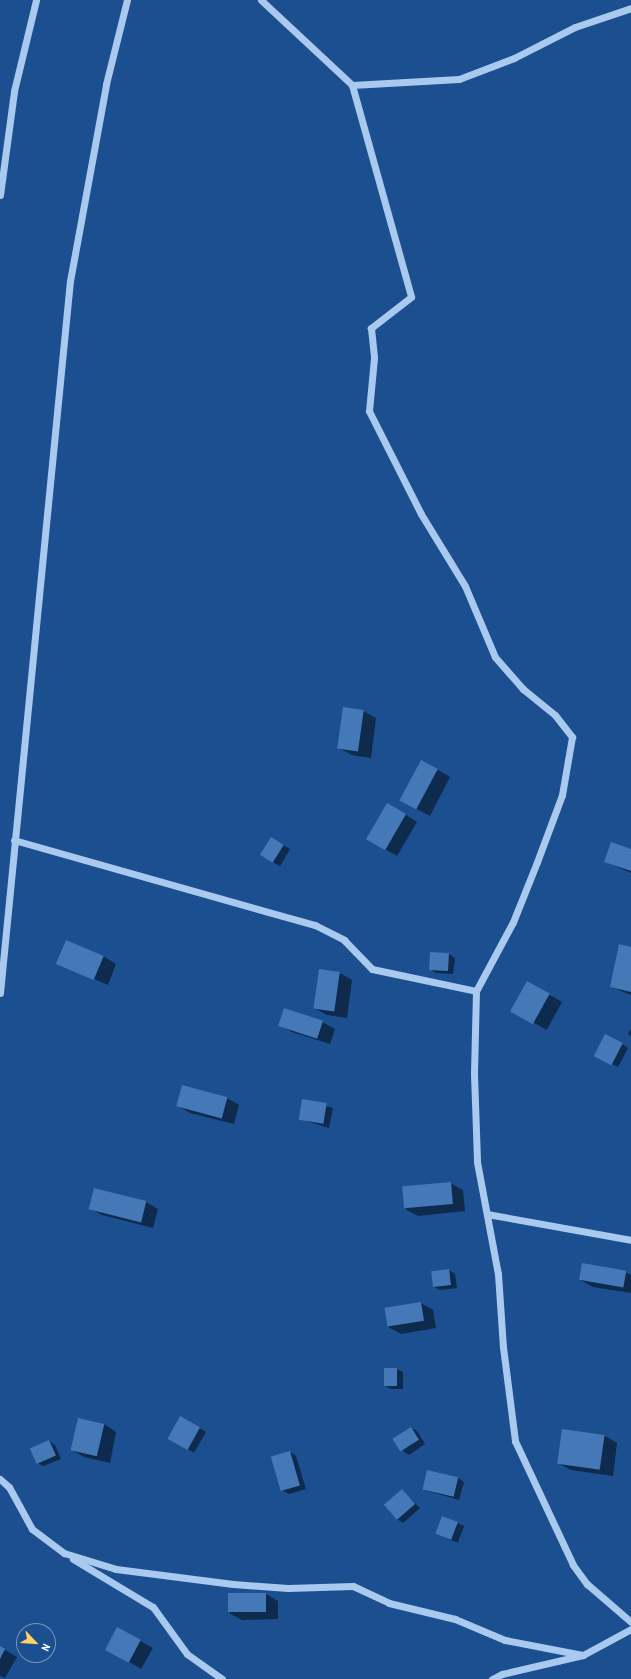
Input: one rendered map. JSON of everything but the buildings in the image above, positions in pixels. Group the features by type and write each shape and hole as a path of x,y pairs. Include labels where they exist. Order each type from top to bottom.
{"street":[{"path":"0,195 14,91 36,0"},
{"path":"0,993 70,281 106,84 126,0"},
{"path":"261,0 352,85 411,297 371,328 374,358 369,411 421,514 465,586 495,657 523,689 555,715 572,737 562,795 537,862 513,922 476,991 474,1074 477,1162 498,1274 503,1346 515,1441 573,1565 587,1584 631,1622"},
{"path":"352,85 459,79 514,58 575,27 631,8"},
{"path":"14,840 315,925 344,940 372,969 476,991"},
{"path":"487,1214 631,1240"},
{"path":"0,1479 9,1487 32,1529 64,1553 152,1607 187,1654 222,1679"},
{"path":"64,1553 116,1569 233,1584 288,1588 353,1586 389,1604 454,1619 505,1640 583,1655"},
{"path":"492,1679 502,1674 583,1655 631,1629"}]}
